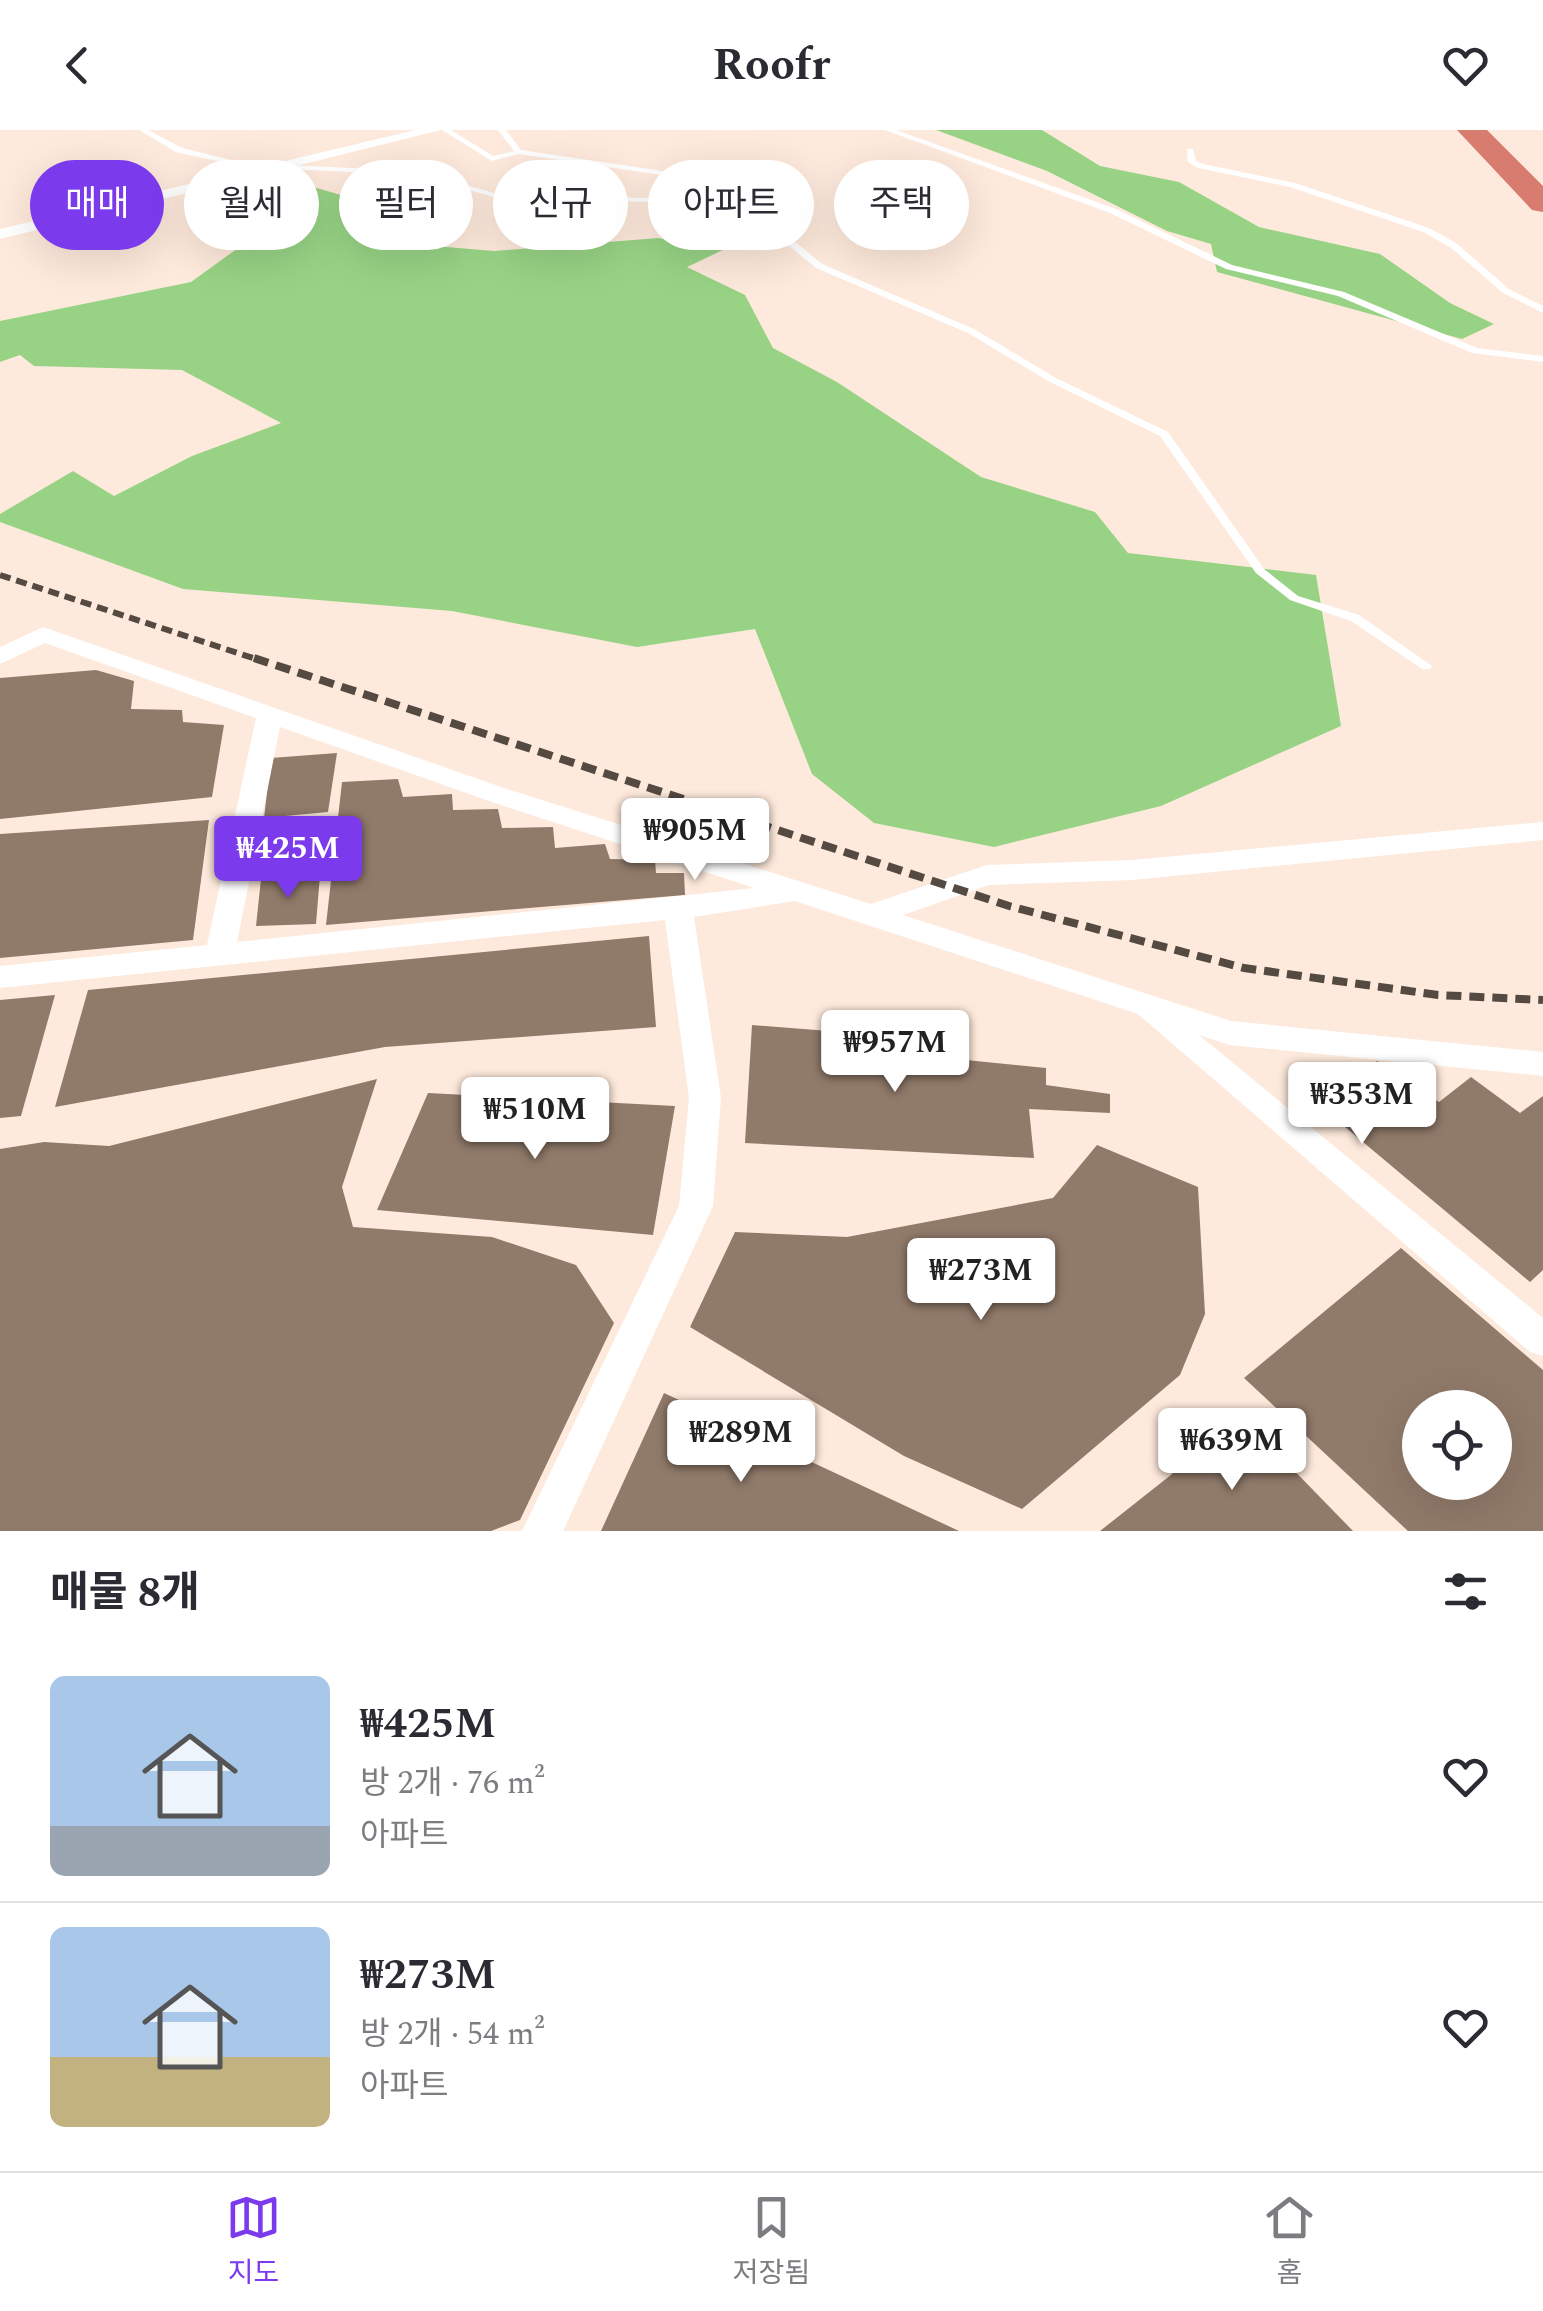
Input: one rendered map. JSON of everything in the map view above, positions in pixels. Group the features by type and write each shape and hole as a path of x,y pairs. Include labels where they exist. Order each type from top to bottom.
{"highway":[{"path":"1494,139 1543,172"},
{"path":"1494,139 1543,202"}],"street":[{"path":"306,160 434,130"},
{"path":"0,234 184,190"},
{"path":"0,657 43,634 498,795 1230,1033 1543,1064"},
{"path":"220,954 270,714"},
{"path":"871,915 987,875 1152,868 1426,846 1543,831"},
{"path":"0,976 678,909 798,891"},
{"path":"542,1531 696,1206 705,1098 678,909"},
{"path":"1140,1003 1543,1340"}],"lane":[{"path":"143,130 179,150 219,160"},
{"path":"446,130 492,159 519,152 648,171"},
{"path":"502,130 519,152"},
{"path":"889,130 1113,211 1228,266 1341,294 1476,351 1543,359"},
{"path":"1190,151 1192,162 1201,166 1292,185 1426,230 1453,245 1506,291 1543,310"},
{"path":"319,170 417,173 497,196 648,200"},
{"path":"800,250 819,266 971,331 1053,380 1164,434 1260,571 1294,598 1355,618 1426,666"}],"green space":[{"path":"936,130 1042,130 1100,166 1179,182 1259,227 1380,254 1450,303 1494,324 1462,339 1217,272 1211,244 1167,231 1047,171"},
{"path":"319,189 339,194 339,250 628,250 628,240 648,239 648,250 723,250 687,267 745,295 773,348 837,382 981,477 1095,512 1128,553 1316,575 1341,726 1161,806 994,847 874,823 812,774 755,629 637,647 452,611 183,589 0,522 0,514 73,471 114,496 192,456 281,423 182,370 34,366 20,355 0,362 0,321 191,282 235,250 319,250"}],"building":[{"path":"96,670 134,681 131,709 182,710 183,722 224,725 212,797 0,819 0,678"},
{"path":"337,753 328,812 264,818 271,758"},
{"path":"398,779 403,797 452,794 453,810 498,809 502,828 553,827 555,848 605,844 610,859 655,860 656,873 684,873 685,895 326,925 342,782"},
{"path":"209,820 193,940 0,958 0,834"},
{"path":"320,875 316,924 256,926 261,879"},
{"path":"649,936 656,1027 385,1047 55,1107 88,990"},
{"path":"55,995 21,1116 0,1118 0,1000"},
{"path":"752,1025 956,1041 956,1059 1046,1068 1046,1085 1110,1094 1110,1113 1029,1109 1034,1158 745,1143"},
{"path":"1377,1061 1439,1102 1471,1077 1520,1113 1543,1096 1543,1270 1530,1282 1320,1106"},
{"path":"377,1079 342,1187 353,1227 492,1237 576,1265 614,1323 520,1520 491,1531 0,1531 0,1149 44,1142 109,1146"},
{"path":"428,1093 675,1106 653,1235 377,1210"},
{"path":"1097,1145 1198,1187 1205,1314 1180,1375 1022,1509 904,1456 690,1327 735,1232 847,1237 1053,1198"},
{"path":"1401,1248 1543,1370 1543,1531 1408,1531 1244,1378"},
{"path":"664,1393 959,1531 601,1531"},
{"path":"1243,1418 1353,1531 1100,1531"}],"railway":[{"path":"0,575 262,661"},
{"path":"254,658 1009,906 1244,968 1438,995 1543,1000"}]}
